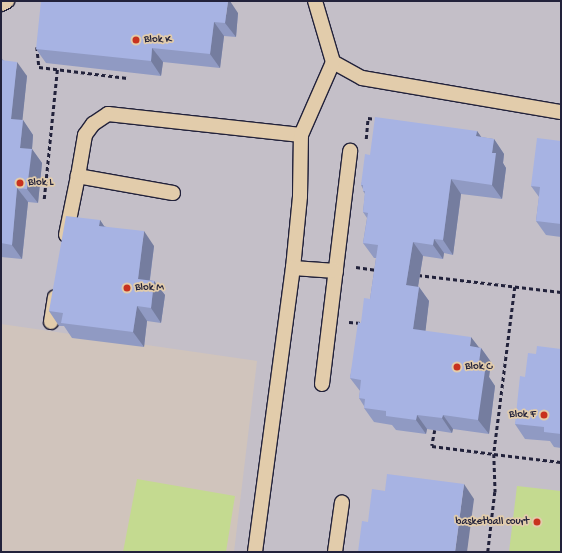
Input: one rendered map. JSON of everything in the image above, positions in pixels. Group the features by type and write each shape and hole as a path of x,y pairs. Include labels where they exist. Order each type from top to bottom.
{"lane":[{"path":"1,4 7,1"},
{"path":"255,552 293,268 300,196 301,135 333,62 316,1"},
{"path":"333,62 362,78 561,112"},
{"path":"64,247 85,135 93,124 108,114 301,135"},
{"path":"322,384 350,151"},
{"path":"78,176 173,193"},
{"path":"293,268 336,271"},
{"path":"50,322 57,285"},
{"path":"335,552 342,502"}],"path":[{"path":"38,44 39,67 126,78"},
{"path":"44,199 57,70"},
{"path":"365,141 368,118 384,120"},
{"path":"351,267 382,270"},
{"path":"413,274 561,292"},
{"path":"488,552 495,492 494,454 515,287"},
{"path":"435,430 432,446 561,462"}],"shaded area":[{"path":"1,1 561,1 561,552 234,552 257,361 1,324"}],"green space":[{"path":"137,479 235,496 226,552 123,552"},
{"name":"basketball court","path":"517,486 561,491 561,552 509,552"}],"building":[{"name":"Blok K","path":"41,1 228,1 225,23 214,22 210,54 152,48 151,61 36,49"},
{"path":"1,60 17,62 11,119 23,120 20,148 32,149 27,189 17,188 12,245 1,243"},
{"path":"375,117 477,131 476,136 494,139 492,153 496,153 492,185 451,179 443,240 434,239 433,245 413,242 406,285 419,287 413,329 471,337 470,346 481,348 478,370 485,371 478,420 443,415 442,418 417,415 416,420 386,416 386,411 364,408 365,399 359,398 361,380 350,378 358,322 361,323 364,298 370,299 378,245 363,243 368,213 363,212 365,191 363,191 363,185 361,185 365,154 370,155"},
{"path":"537,138 561,141 561,224 536,221 540,187 531,186"},
{"name":"Blok M","path":"66,216 100,220 99,226 144,231 138,279 154,281 151,308 137,306 133,332 61,323 63,313 49,311"},
{"path":"537,346 561,349 561,434 544,432 544,427 515,424 520,376 525,377 528,353 536,354"},
{"path":"387,474 464,484 455,552 358,552 362,521 368,522 372,489 385,491"}],"place":[{"name":"Blok K","path":"136,40"},
{"name":"Blok L","path":"20,183"},
{"name":"Blok M","path":"127,288"},
{"name":"Blok C","path":"457,367"},
{"name":"Blok F","path":"544,415"},
{"name":"basketball court","path":"537,522"}]}
